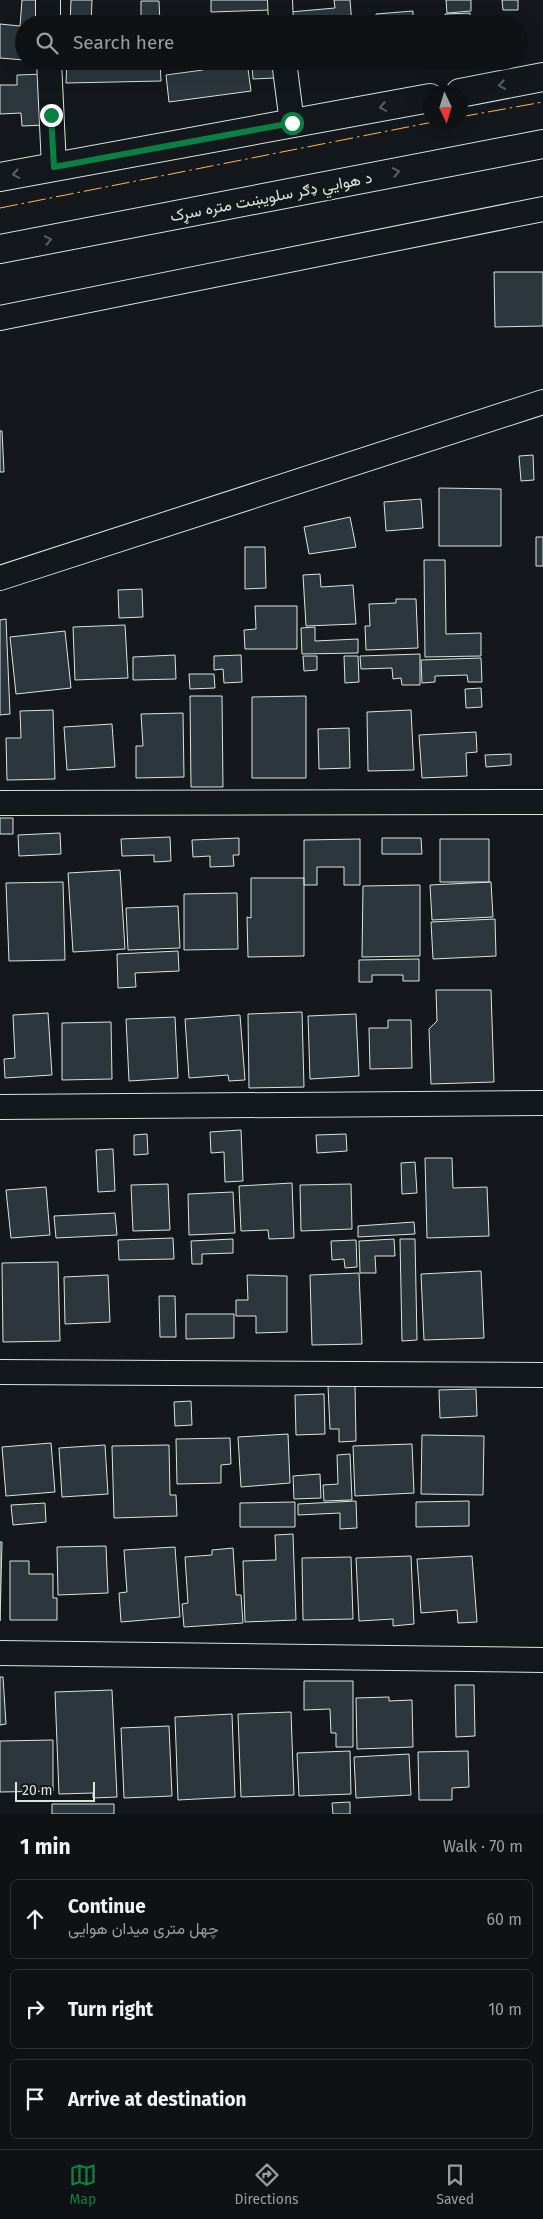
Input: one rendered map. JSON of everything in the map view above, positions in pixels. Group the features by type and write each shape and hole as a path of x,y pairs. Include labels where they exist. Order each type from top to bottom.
{"main road":[{"path":"468,91 543,77"},
{"path":"0,177 423,99"},
{"name":"د هوايي ډګر سلویښت متره سړک","path":"0,249 543,144"}],"street":[{"path":"48,0 48,15"},
{"path":"280,0 281,15"},
{"path":"49,70 54,167"},
{"path":"285,70 292,123"},
{"path":"0,318 543,209"},
{"path":"0,578 543,402"},
{"path":"0,803 543,802"},
{"path":"0,1107 543,1103"},
{"path":"0,1372 543,1375"},
{"path":"0,1653 543,1660"}],"building":[{"path":"22,0 40,0 39,15 21,15"},
{"path":"71,0 92,0 91,15 70,15"},
{"path":"211,0 269,0 270,10 211,12"},
{"path":"334,0 350,0 351,15 290,15 290,12 335,8"},
{"path":"446,0 471,0 471,11 447,13"},
{"path":"502,0 518,0 518,10 503,10"},
{"path":"141,1 159,1 160,15 141,15"},
{"path":"413,11 413,15 376,14"},
{"path":"470,13 470,15 445,15"},
{"path":"0,24 15,26 15,59 0,58"},
{"path":"67,70 160,70 161,81 66,83"},
{"path":"203,70 248,70 251,91 169,102 166,75"},
{"path":"252,70 273,70 274,78 253,79"},
{"path":"45,74 47,125 22,126 21,113 0,114 0,85 17,85 17,75"},
{"path":"494,272 543,272 543,326 495,327"},
{"path":"0,431 2,431 4,472 0,472"},
{"path":"533,455 534,480 521,481 519,456"},
{"path":"439,488 501,489 501,546 439,546"},
{"path":"421,499 423,528 386,531 384,502"},
{"path":"350,517 356,547 309,554 304,527"},
{"path":"536,537 543,537 543,566 536,566"},
{"path":"245,547 265,547 266,588 245,589"},
{"path":"424,560 445,560 446,634 481,633 481,656 425,657"},
{"path":"320,574 321,587 353,585 356,624 306,626 303,575"},
{"path":"142,589 143,617 119,618 118,590"},
{"path":"396,599 416,599 418,648 366,650 365,626 370,626 369,604 396,603"},
{"path":"255,606 297,606 297,649 245,649 244,630 256,629"},
{"path":"6,619 10,714 0,715 0,620"},
{"path":"125,625 128,678 75,680 73,627"},
{"path":"315,627 315,641 358,639 358,653 302,654 301,628"},
{"path":"65,631 71,688 16,694 10,637"},
{"path":"420,654 420,685 402,685 401,678 393,679 392,668 361,669 360,656"},
{"path":"175,655 176,679 133,680 133,657"},
{"path":"241,655 242,682 224,683 223,669 214,670 214,656"},
{"path":"303,656 317,656 317,670 304,671"},
{"path":"344,656 358,656 359,682 345,683"},
{"path":"481,658 482,682 468,682 467,675 435,676 435,682 422,683 421,660"},
{"path":"189,674 214,674 215,688 190,689"},
{"path":"481,688 482,707 466,708 465,689"},
{"path":"190,696 222,696 223,787 191,787"},
{"path":"306,696 306,778 252,778 252,697"},
{"path":"53,710 55,779 7,780 6,738 21,738 20,711"},
{"path":"411,710 414,770 368,771 367,712"},
{"path":"183,713 184,777 136,778 136,746 143,746 141,714"},
{"path":"112,724 115,767 67,770 64,727"},
{"path":"349,728 350,768 319,769 318,729"},
{"path":"476,732 477,752 466,753 467,776 422,778 419,735"},
{"path":"511,754 511,765 486,767 485,755"},
{"path":"0,818 13,818 13,834 0,834"},
{"path":"60,833 61,854 19,856 18,835"},
{"path":"170,837 171,861 154,862 154,855 122,856 121,839"},
{"path":"239,838 239,855 233,855 234,866 210,867 210,856 193,857 192,840"},
{"path":"382,838 421,838 422,854 382,854"},
{"path":"360,839 360,885 344,885 344,867 317,867 317,885 304,885 304,840"},
{"path":"440,839 489,839 489,882 440,882"},
{"path":"120,870 125,949 73,952 68,873"},
{"path":"251,878 304,878 304,956 248,957 247,917 251,918"},
{"path":"63,882 65,960 9,961 6,883"},
{"path":"491,882 493,917 432,920 430,885"},
{"path":"420,885 420,956 362,957 363,886"},
{"path":"237,893 238,949 184,950 184,894"},
{"path":"178,906 180,948 128,950 126,908"},
{"path":"495,919 496,956 433,959 431,922"},
{"path":"178,951 179,971 135,973 136,987 118,988 117,954"},
{"path":"419,959 419,981 403,981 403,975 372,975 372,982 359,982 359,960"},
{"path":"436,990 491,990 494,1082 431,1084 429,1029 437,1021"},
{"path":"302,1012 304,1087 249,1088 248,1014"},
{"path":"48,1013 52,1075 5,1078 4,1059 15,1058 13,1015"},
{"path":"356,1014 359,1076 310,1079 308,1016"},
{"path":"240,1015 245,1080 229,1081 228,1075 189,1078 185,1019"},
{"path":"175,1017 178,1078 129,1081 126,1019"},
{"path":"388,1020 411,1020 412,1068 370,1069 369,1028 388,1028"},
{"path":"111,1022 112,1079 62,1080 62,1023"},
{"path":"241,1130 243,1181 225,1182 224,1152 211,1153 210,1132"},
{"path":"147,1134 148,1154 134,1155 134,1135"},
{"path":"346,1134 347,1151 317,1153 316,1135"},
{"path":"113,1149 115,1191 98,1192 96,1150"},
{"path":"425,1158 452,1158 453,1188 487,1187 489,1236 427,1238"},
{"path":"415,1162 417,1193 402,1194 401,1163"},
{"path":"292,1183 294,1238 269,1239 268,1230 241,1231 239,1186"},
{"path":"168,1184 170,1230 133,1231 131,1185"},
{"path":"351,1184 352,1229 301,1231 300,1185"},
{"path":"46,1187 50,1235 11,1238 6,1190"},
{"path":"233,1192 235,1233 189,1235 188,1194"},
{"path":"115,1213 117,1235 56,1238 54,1216"},
{"path":"414,1222 415,1234 358,1237 358,1226"},
{"path":"173,1238 174,1259 119,1260 118,1240"},
{"path":"233,1239 233,1253 202,1254 202,1264 192,1264 191,1241"},
{"path":"394,1239 395,1256 375,1256 376,1273 360,1273 359,1241"},
{"path":"400,1239 415,1239 417,1340 402,1341"},
{"path":"356,1240 357,1267 345,1268 344,1259 332,1260 331,1241"},
{"path":"58,1262 60,1341 3,1342 2,1263"},
{"path":"481,1271 484,1338 424,1340 421,1274"},
{"path":"359,1273 362,1344 312,1345 310,1275"},
{"path":"108,1275 110,1322 65,1324 64,1277"},
{"path":"247,1275 287,1276 287,1332 256,1333 256,1316 236,1316 236,1300 248,1300"},
{"path":"159,1296 175,1296 176,1337 160,1337"},
{"path":"186,1314 234,1314 234,1338 186,1339"},
{"path":"355,1385 356,1441 339,1442 339,1429 330,1429 328,1386"},
{"path":"476,1389 477,1416 440,1418 439,1390"},
{"path":"324,1394 325,1434 296,1435 295,1395"},
{"path":"191,1401 192,1425 175,1426 174,1402"},
{"path":"288,1434 290,1483 241,1487 238,1437"},
{"path":"422,1435 484,1436 483,1495 421,1494"},
{"path":"230,1438 231,1464 221,1465 221,1483 177,1484 176,1439"},
{"path":"51,1443 55,1492 6,1496 2,1447"},
{"path":"412,1444 414,1493 355,1496 353,1446"},
{"path":"105,1445 108,1494 62,1497 59,1448"},
{"path":"169,1445 170,1495 176,1495 177,1516 114,1518 112,1446"},
{"path":"350,1454 352,1500 324,1501 323,1485 338,1484 337,1455"},
{"path":"320,1474 321,1498 294,1499 293,1476"},
{"path":"356,1501 357,1528 340,1529 340,1513 298,1515 298,1504"},
{"path":"469,1501 469,1526 416,1527 416,1502"},
{"path":"295,1502 295,1527 240,1527 240,1503"},
{"path":"45,1503 46,1522 13,1525 11,1505"},
{"path":"293,1534 296,1620 245,1622 243,1561 276,1560 275,1535"},
{"path":"0,1542 2,1542 0,1621"},
{"path":"106,1546 108,1593 58,1595 57,1547"},
{"path":"175,1547 180,1617 121,1622 119,1593 127,1592 124,1550"},
{"path":"233,1548 236,1595 241,1595 243,1623 184,1627 182,1604 188,1603 185,1557 212,1555 212,1550"},
{"path":"411,1556 414,1624 393,1626 393,1619 359,1621 356,1558"},
{"path":"472,1556 477,1622 458,1623 457,1610 421,1613 417,1559"},
{"path":"351,1557 353,1619 303,1620 302,1558"},
{"path":"10,1561 29,1561 29,1574 53,1574 53,1598 57,1598 57,1620 10,1620"},
{"path":"0,1677 3,1677 6,1724 0,1725"},
{"path":"304,1681 353,1681 353,1747 336,1747 336,1733 331,1733 330,1709 304,1710"},
{"path":"455,1685 474,1685 475,1736 456,1737"},
{"path":"112,1690 117,1797 93,1798 93,1793 59,1794 55,1692"},
{"path":"389,1697 389,1701 412,1700 413,1747 357,1749 356,1698"},
{"path":"291,1712 294,1795 241,1797 238,1714"},
{"path":"232,1714 235,1797 178,1800 175,1717"},
{"path":"169,1726 172,1796 124,1798 121,1728"},
{"path":"53,1740 53,1791 0,1792 0,1741"},
{"path":"350,1751 351,1794 299,1796 297,1753"},
{"path":"468,1751 469,1787 452,1788 452,1800 419,1800 418,1752"},
{"path":"409,1754 411,1795 356,1798 354,1757"},
{"path":"350,1802 350,1814 333,1814 332,1803"},
{"path":"52,1804 114,1804 114,1814 52,1814"}],"power":[{"path":"468,116 543,102"},
{"path":"0,208 423,124"}],"route":[{"path":"51,115 54,167 292,123"}]}
